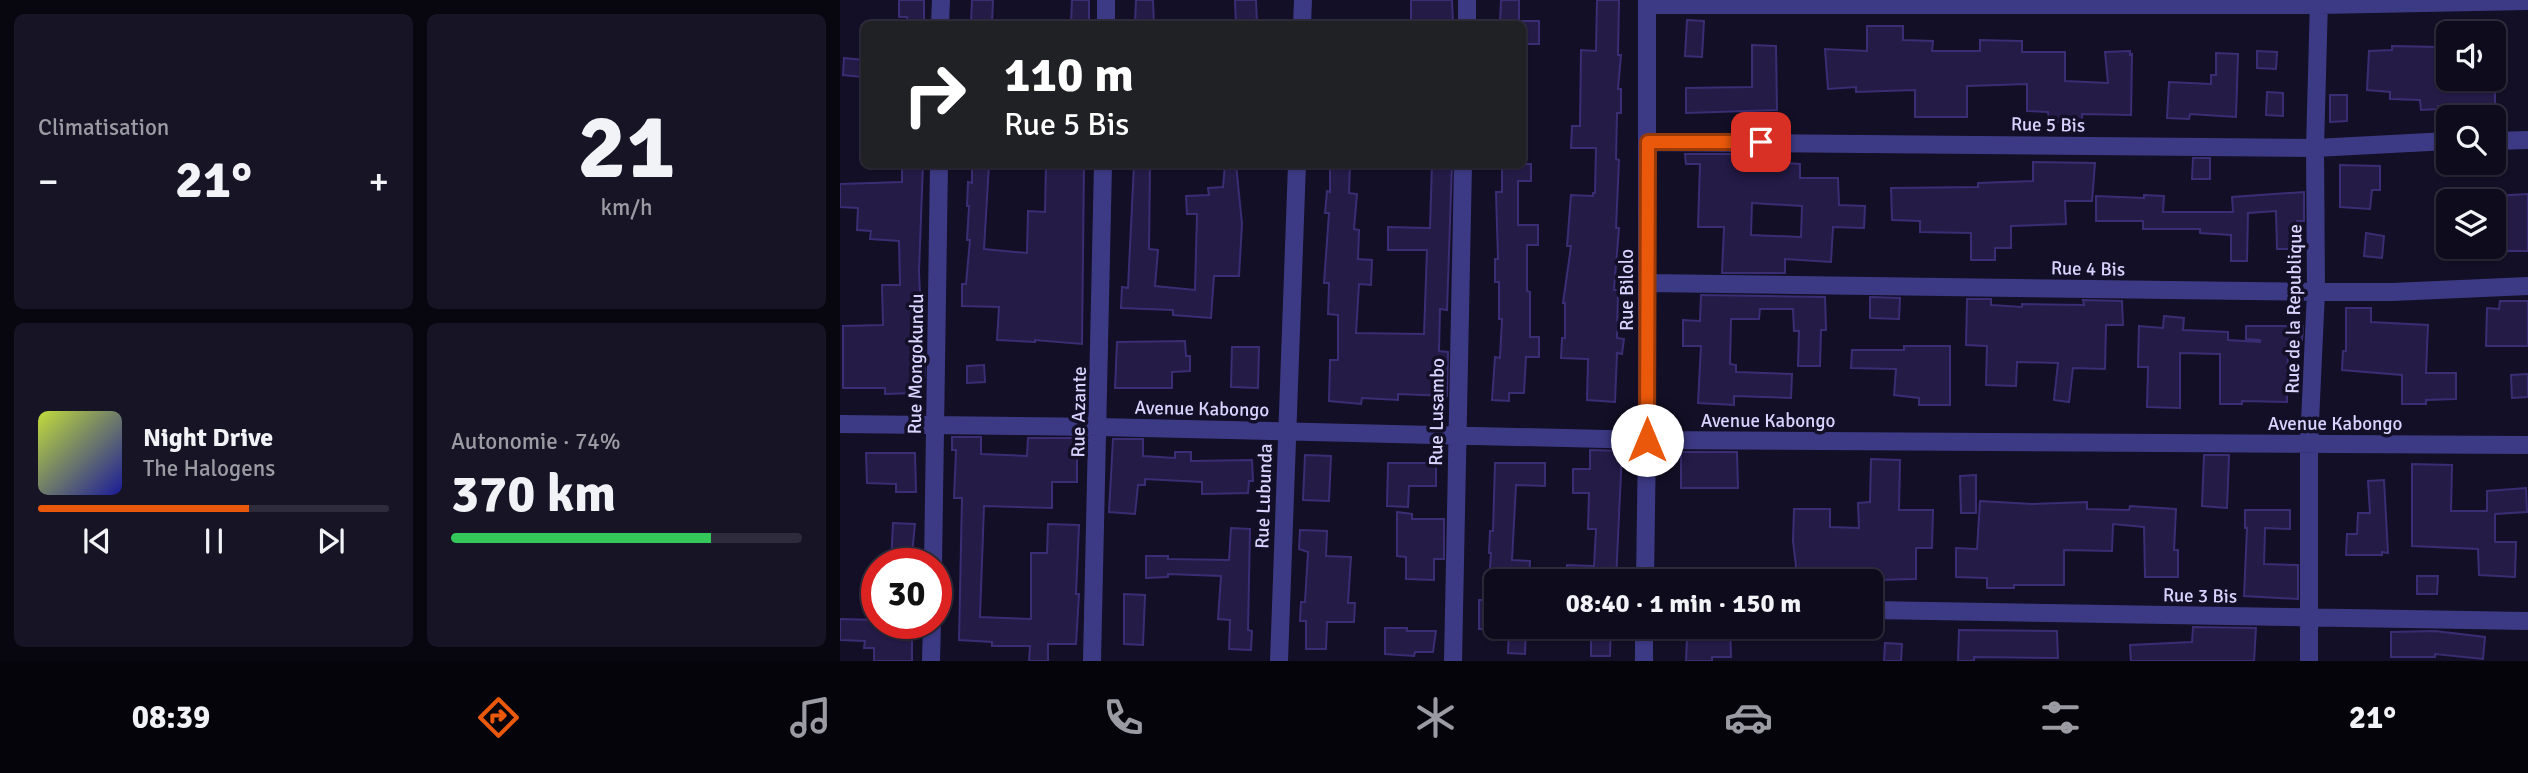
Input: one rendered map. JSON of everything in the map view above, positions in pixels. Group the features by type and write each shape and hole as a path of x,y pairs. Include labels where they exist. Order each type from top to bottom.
{"street":[{"path":"940,0 940,21"},
{"path":"1106,21 1107,0"},
{"path":"1302,21 1303,0"},
{"path":"1467,0 1467,21"},
{"path":"1647,2 2528,1"},
{"name":"Rue Bilolo","path":"1645,569 1647,2"},
{"name":"Rue de la Republique","path":"2309,661 2309,443 2316,292 2315,148 2319,3"},
{"path":"2506,141 2528,140"},
{"name":"Rue 5 Bis","path":"1648,142 2315,148 2436,143"},
{"name":"Rue Mongokundu","path":"933,548 939,168"},
{"name":"Rue Azante","path":"1092,661 1103,168"},
{"name":"Rue Lubunda","path":"1279,661 1297,168"},
{"name":"Rue Lusambo","path":"1453,661 1463,168"},
{"name":"Rue 4 Bis","path":"1647,283 2316,292 2404,292 2528,286"},
{"name":"Avenue Kabongo","path":"840,425 1286,430 1647,440 2528,445"},
{"name":"Rue 3 Bis","path":"1883,610 2528,621"},
{"path":"931,661 932,639"},
{"path":"1644,639 1644,661"}],"building":[{"path":"899,0 924,0 924,21 907,21 907,17 899,17"},
{"path":"972,0 993,0 992,21 971,21"},
{"path":"1072,0 1089,0 1089,21 1071,21"},
{"path":"1136,0 1153,0 1154,21 1135,21"},
{"path":"1235,0 1256,0 1257,21 1236,21"},
{"path":"1411,0 1452,0 1453,21 1411,21"},
{"path":"1501,0 1519,0 1519,21 1500,21"},
{"path":"1597,0 1619,0 1618,55 1621,55 1618,89 1621,89 1621,113 1617,113 1616,159 1619,160 1616,228 1619,228 1614,290 1618,290 1617,338 1624,339 1622,354 1617,353 1615,402 1587,400 1588,359 1561,358 1562,338 1565,338 1563,303 1571,246 1567,246 1571,195 1593,196 1595,193 1596,148 1571,148 1572,126 1580,126 1581,50 1596,51"},
{"path":"1687,20 1704,21 1702,57 1685,56"},
{"path":"1526,21 1539,21 1539,44 1526,44"},
{"path":"1867,26 1903,26 1903,40 1933,41 1932,51 1980,51 1980,40 2022,41 2022,52 2065,52 2065,81 2108,83 2105,52 2130,51 2131,115 2082,114 2082,123 2049,121 2048,112 2027,111 2027,84 1967,86 1967,117 1915,117 1915,90 1856,92 1856,87 1828,89 1825,49 1867,51"},
{"path":"1752,45 1776,46 1777,110 1686,113 1686,88 1752,87"},
{"path":"2392,46 2436,47 2436,91 2495,91 2495,105 2436,105 2436,109 2421,110 2420,100 2390,99 2390,92 2367,90 2369,51 2392,50"},
{"path":"2257,51 2277,52 2276,69 2257,68"},
{"path":"2216,53 2238,54 2236,117 2190,114 2189,119 2167,118 2169,82 2211,84 2211,75 2216,75"},
{"path":"844,58 861,60 861,77 843,75"},
{"path":"2267,92 2283,93 2283,116 2266,115"},
{"path":"2330,95 2347,95 2347,121 2330,122"},
{"path":"1685,154 1787,158 1787,163 1800,164 1800,178 1838,178 1839,205 1865,206 1864,228 1833,227 1831,262 1785,259 1785,273 1722,273 1724,227 1698,227 1700,164 1686,164","holes":["1752,203 1802,206 1801,237 1751,235"]},
{"path":"2193,158 2210,158 2210,179 2192,179"},
{"path":"2033,162 2095,163 2092,201 2065,201 2066,224 2011,226 2011,248 1995,248 1995,260 1971,260 1971,233 1920,232 1920,221 1892,220 1891,188 1978,187 1978,183 2033,181"},
{"path":"1526,164 1531,164 1531,181 1518,181 1518,225 1538,225 1538,245 1527,245 1527,291 1530,292 1530,337 1539,337 1539,357 1526,357 1524,393 1509,393 1509,401 1492,400 1495,357 1500,358 1502,319 1499,319 1499,282 1495,282 1495,259 1498,259 1496,192 1502,192 1502,168 1526,168"},
{"path":"2340,165 2380,166 2380,190 2372,190 2370,209 2340,207"},
{"path":"902,168 923,168 919,272 921,314 914,361 925,361 924,385 916,384 915,393 885,394 885,388 843,388 843,326 883,325 882,285 900,285 899,241 870,239 871,231 857,230 858,208 840,207 840,184 902,182"},
{"path":"972,168 989,168 984,249 1027,253 1028,211 1045,212 1046,168 1084,168 1082,344 997,340 999,307 962,306 962,284 966,284 970,240 967,240 968,182 972,183"},
{"path":"1134,168 1150,168 1149,249 1158,250 1155,286 1195,290 1197,214 1187,214 1186,196 1209,195 1208,188 1223,187 1225,168 1236,168 1242,224 1239,276 1214,276 1211,318 1173,315 1173,310 1121,308 1122,287 1128,288"},
{"path":"1330,168 1350,168 1349,193 1357,194 1354,229 1359,230 1358,259 1372,260 1371,285 1359,284 1356,333 1424,334 1427,250 1388,250 1388,227 1430,228 1432,168 1452,168 1447,310 1440,309 1439,351 1448,352 1447,396 1398,394 1398,400 1362,398 1361,404 1329,401 1330,360 1338,360 1338,315 1328,314 1329,283 1324,283 1329,213 1325,213 1327,191 1330,192"},
{"path":"2304,192 2304,221 2297,221 2297,249 2277,249 2276,211 2248,213 2247,261 2231,261 2231,235 2200,233 2200,229 2143,229 2143,221 2096,221 2096,196 2164,196 2163,212 2233,212 2232,197"},
{"path":"2528,194 2528,251 2506,251 2506,195"},
{"path":"2366,233 2384,236 2382,258 2364,256"},
{"path":"1701,295 1825,297 1826,330 1821,330 1820,366 1798,366 1799,331 1794,331 1793,309 1760,309 1759,319 1731,319 1730,364 1736,365 1736,372 1792,374 1791,398 1734,396 1734,405 1698,403 1701,346 1683,346 1683,320 1700,321"},
{"path":"1870,297 1900,298 1899,319 1870,318"},
{"path":"1967,299 1991,299 1991,305 2022,307 2022,304 2084,305 2083,300 2122,301 2123,325 2106,325 2105,369 2073,368 2069,402 2054,400 2058,363 2017,362 2016,386 1986,385 1987,346 1966,345"},
{"path":"2500,301 2528,301 2528,346 2486,346 2487,308 2499,309"},
{"path":"2346,308 2371,308 2371,322 2428,325 2426,373 2456,373 2456,399 2426,400 2426,404 2402,404 2402,375 2342,370 2343,351 2346,351"},
{"path":"2164,316 2184,318 2183,330 2228,332 2228,340 2260,342 2246,339 2246,326 2303,326 2302,340 2288,340 2287,402 2242,401 2242,404 2220,404 2220,354 2180,353 2180,408 2147,407 2148,367 2138,367 2139,326 2163,328"},
{"path":"1185,341 1186,356 1190,356 1190,371 1172,372 1172,388 1115,388 1117,342"},
{"path":"1904,346 1950,346 1950,405 1919,405 1919,398 1894,395 1896,369 1851,368 1852,350 1904,350"},
{"path":"1232,347 1259,347 1258,388 1231,387"},
{"path":"984,365 985,382 967,383 967,366"},
{"path":"2528,374 2528,397 2512,398 2511,375"},
{"path":"952,437 981,437 981,454 1027,456 1028,438 1077,438 1077,482 1052,482 1052,508 984,506 980,617 1031,619 1031,553 1047,553 1048,524 1079,525 1076,644 1048,644 1048,661 1029,661 1030,646 992,646 992,642 959,640 962,498 954,498 956,450 952,450"},
{"path":"1113,439 1143,439 1143,456 1175,458 1175,452 1191,452 1191,461 1252,460 1253,481 1249,481 1248,493 1202,494 1202,482 1145,479 1145,485 1138,485 1135,514 1109,512"},
{"path":"1590,450 1622,451 1617,569 1567,569 1567,565 1594,566 1596,529 1588,529 1589,493 1573,493 1573,469 1590,469"},
{"path":"1681,452 1737,452 1738,488 1681,488"},
{"path":"866,453 915,453 916,492 896,492 896,484 867,483"},
{"path":"1305,455 1331,456 1329,501 1303,500"},
{"path":"2204,455 2229,455 2227,508 2202,506"},
{"path":"1871,459 1900,460 1899,510 1933,510 1932,548 1916,548 1916,579 1883,580 1883,569 1796,569 1793,541 1794,509 1830,509 1830,527 1859,528 1858,503 1870,502"},
{"path":"1388,463 1436,463 1436,486 1409,486 1408,507 1387,506"},
{"path":"1495,463 1545,463 1545,486 1516,485 1512,560 1530,561 1530,569 1490,569 1490,531 1493,531"},
{"path":"2412,464 2452,465 2451,511 2487,511 2487,491 2526,488 2527,512 2495,514 2495,542 2516,542 2515,577 2479,575 2478,549 2412,546"},
{"path":"1976,475 1976,513 1961,513 1960,476"},
{"path":"2384,480 2388,553 2346,555 2347,534 2357,534 2358,513 2370,513 2368,481"},
{"path":"1980,501 2032,504 2087,502 2087,509 2129,510 2130,506 2176,509 2174,550 2178,550 2178,577 2145,577 2144,527 2113,524 2112,551 2064,550 2064,585 1987,588 1987,578 1956,577 1956,548 1977,549"},
{"path":"2245,510 2290,510 2290,529 2265,528 2264,564 2298,565 2298,599 2244,596 2247,528"},
{"path":"1397,512 1412,514 1412,519 1444,519 1444,559 1434,559 1434,580 1406,579 1406,557 1397,556"},
{"path":"893,523 915,524 913,548 892,548"},
{"path":"1231,528 1250,529 1248,630 1252,631 1251,650 1229,649 1230,620 1218,619 1221,576 1168,574 1168,577 1146,578 1146,556 1229,560"},
{"path":"1300,530 1327,531 1326,556 1351,557 1348,603 1355,603 1354,622 1327,622 1326,649 1306,649 1306,621 1300,621 1301,602 1305,602 1308,552 1299,549"},
{"path":"2417,576 2438,576 2437,594 2417,594"},
{"path":"1124,594 1145,595 1143,645 1124,644"},
{"path":"1479,600 1484,600 1484,629 1479,629"},
{"path":"840,619 861,620 861,639 912,639 912,661 874,661 874,648 864,648 865,641 840,640"},
{"path":"2193,627 2256,628 2254,661 2131,661 2130,645 2192,642"},
{"path":"1385,628 1436,631 1433,652 1415,652 1414,656 1385,654"},
{"path":"1959,630 2057,631 2058,658 1974,657 1974,661 1958,661"},
{"path":"2435,631 2485,637 2483,659 2435,654 2435,657 2391,657 2391,632"},
{"path":"1509,639 1526,639 1525,654 1508,653"},
{"path":"1591,639 1611,639 1610,656 1591,656"},
{"path":"1687,639 1730,639 1731,657 1712,657 1712,661 1686,661"},
{"path":"1885,643 1902,644 1901,661 1884,661"}],"route":[{"path":"1647,440 1648,142 1761,142"}]}
